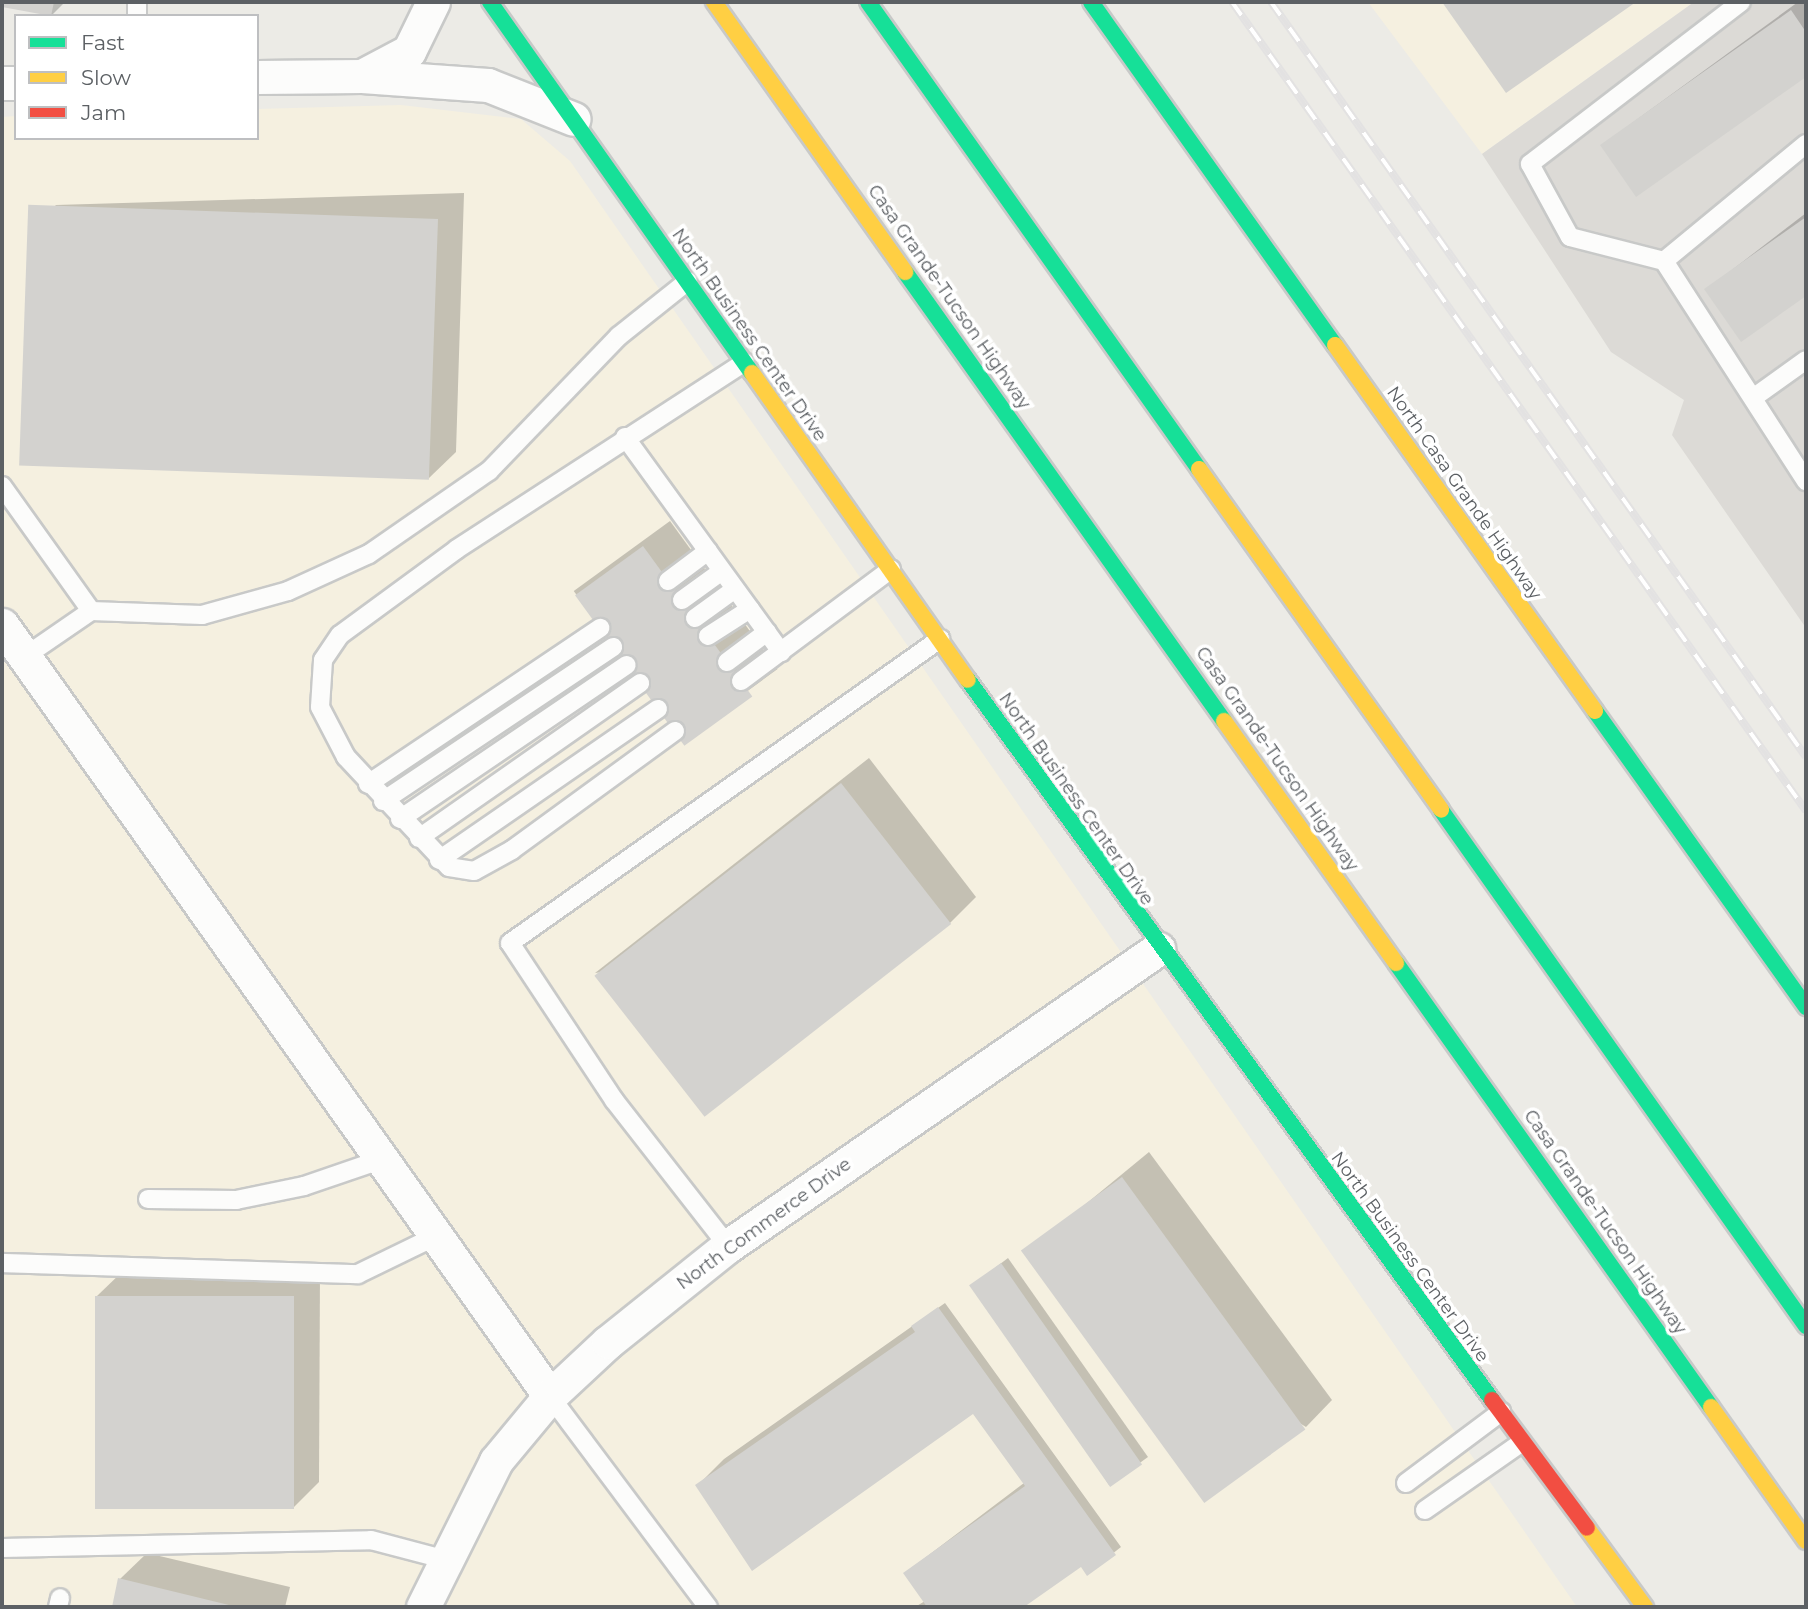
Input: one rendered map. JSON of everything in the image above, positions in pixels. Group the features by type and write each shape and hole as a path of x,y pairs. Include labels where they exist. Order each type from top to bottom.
{"main road":[{"name":"North Business Center Drive","path":"490,2 1158,949 1645,1607"},
{"name":"Casa Grande-Tucson Highway","path":"714,2 1806,1541"},
{"path":"868,2 1806,1325"},
{"name":"North Casa Grande Highway","path":"1091,2 1806,1007"}],"street":[{"path":"362,76 409,51 433,2"},
{"path":"259,78 362,76 488,85 574,119"},
{"path":"2,625 550,1395"},
{"name":"North Commerce Drive","path":"423,1607 443,1559 496,1461 550,1395 728,1246 1158,949"}],"lane":[{"path":"1741,2 1530,164 1570,237 1664,261 1806,481"},
{"path":"1664,261 1806,144"},
{"path":"24,657 91,611 202,615 288,591 369,554 489,471 619,336 688,281"},
{"path":"1753,398 1806,360"},
{"path":"675,731 512,850 474,871 439,860 368,784 320,708 323,660 341,635 625,437 745,362"},
{"path":"625,437 782,652"},
{"path":"2,486 91,611"},
{"path":"668,581 708,551"},
{"path":"741,681 891,569"},
{"path":"682,600 722,570"},
{"path":"695,618 735,589"},
{"path":"708,636 750,609"},
{"path":"368,784 600,628"},
{"path":"727,662 767,632"},
{"path":"728,1246 614,1100 510,943 940,639"},
{"path":"383,801 613,647"},
{"path":"400,819 627,665"},
{"path":"419,838 640,683"},
{"path":"439,860 658,709"},
{"path":"148,1199 236,1200 304,1186 383,1159"},
{"path":"2,1264 358,1274 438,1235"},
{"path":"550,1395 709,1607"},
{"path":"1406,1483 1501,1412"},
{"path":"1425,1510 1522,1441"},
{"path":"2,1548 371,1540 443,1559"}],"shaded area":[{"path":"1368,2 1694,2 1482,154"},
{"path":"1694,2 1806,2 1806,628 1672,435 1684,400 1611,352 1482,154"},
{"path":"401,105 521,119 570,161 1577,1607 2,1607 2,117 14,116 14,140 259,140 259,109"}],"building":[{"path":"2,2 54,2 51,14 2,7"},
{"path":"1442,2 1636,2 1506,93"},
{"path":"1791,10 1806,32 1806,77 1636,197 1600,145"},
{"path":"28,205 438,219 429,480 19,466"},
{"path":"1806,217 1806,296 1741,342 1704,289"},
{"path":"643,546 752,696 684,746 575,595"},
{"path":"841,783 951,924 705,1117 594,976"},
{"path":"1122,1177 1305,1429 1204,1503 1021,1250"},
{"path":"1001,1263 1142,1465 1110,1487 969,1285"},
{"path":"95,1296 294,1296 294,1509 95,1509"},
{"path":"938,1307 1116,1555 1087,1576 1081,1567 1024,1607 927,1607 903,1573 1025,1486 973,1414 752,1571 695,1485 915,1332 911,1326"},
{"path":"118,1578 233,1606 233,1607 112,1607"}],"railway":[{"path":"1232,2 1806,811"},
{"path":"1271,2 1806,757"}],"traffic: fast":[{"path":"490,2 752,373"},
{"path":"868,2 1199,469"},
{"path":"1091,2 1335,345"},
{"path":"905,272 1224,721"},
{"path":"968,680 1492,1400"},
{"path":"1595,711 1806,1007"},
{"path":"1441,810 1806,1326"},
{"path":"1396,963 1711,1407"}],"traffic: slow":[{"path":"714,2 905,272"},
{"path":"1335,345 1595,711"},
{"path":"752,373 968,680"},
{"path":"1199,469 1441,810"},
{"path":"1224,721 1396,963"},
{"path":"1711,1407 1806,1541"},
{"path":"1587,1528 1645,1607"}],"traffic: jam":[{"path":"1492,1400 1587,1528"}]}
